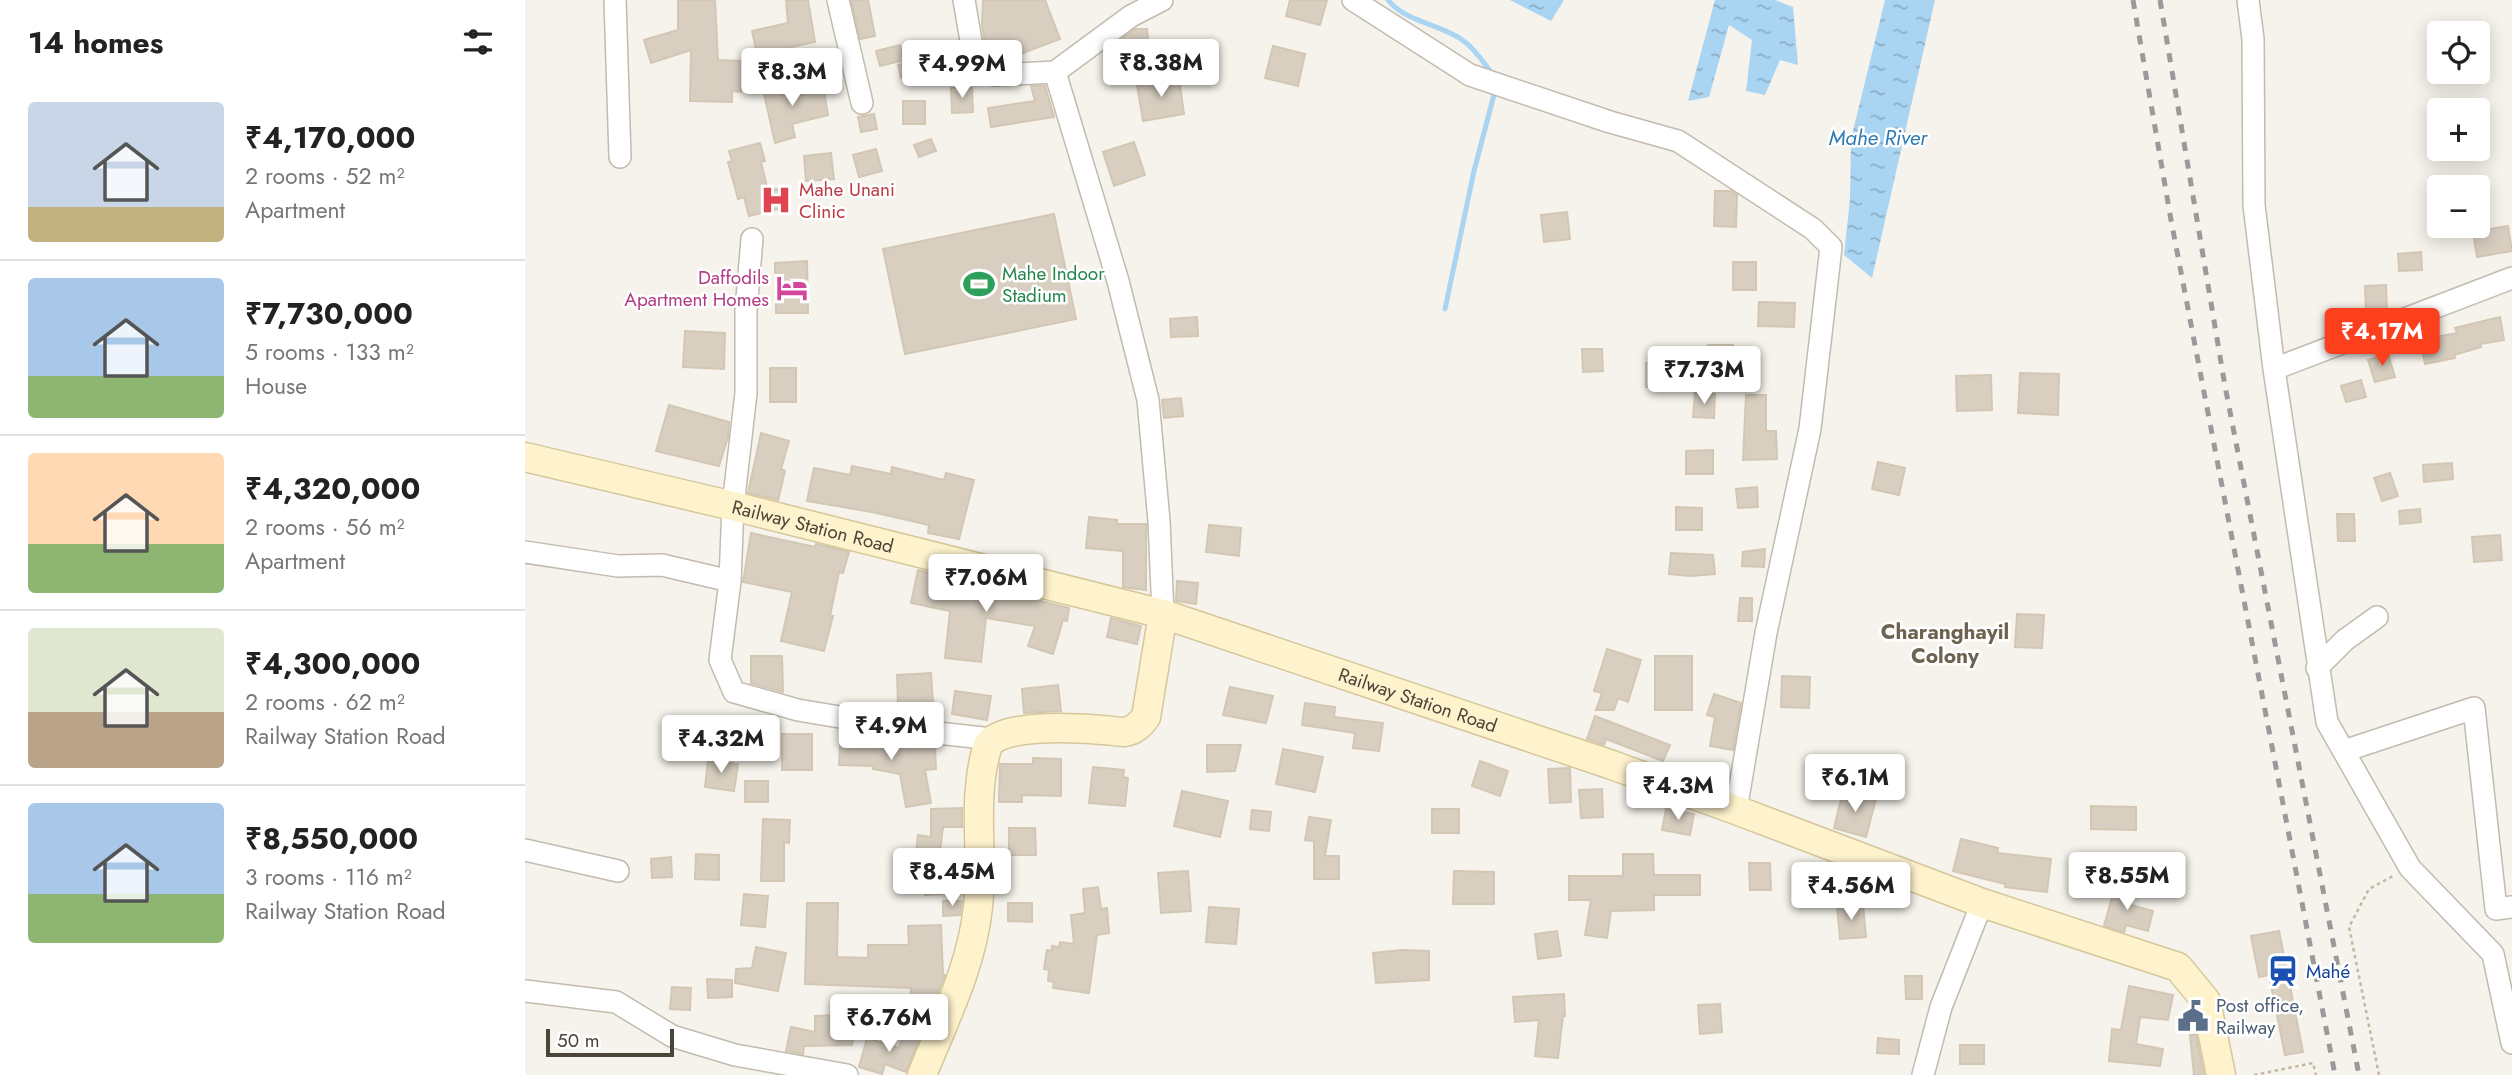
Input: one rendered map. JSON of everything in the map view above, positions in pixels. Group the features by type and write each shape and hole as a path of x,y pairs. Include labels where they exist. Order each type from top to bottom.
{"street":[{"path":"615,0 620,157"},
{"path":"838,0 862,103"},
{"path":"964,0 976,70 994,75 1055,72 1132,8 1162,0"},
{"path":"1353,0 1471,75 1610,122 1678,141 1813,229 1831,247 1810,429 1766,633 1736,810"},
{"path":"2248,0 2253,39 2254,205 2274,369 2327,722 2410,867 2493,954 2512,1043"},
{"path":"752,239 747,310 747,393 733,506 730,581 720,660 734,692 797,710 929,732 992,739 1021,730 1065,728 1125,732 1137,728 1146,717 1163,614 1159,521 1148,400 1118,281 1055,72"},
{"path":"2274,369 2512,278"},
{"name":"Railway Station Road","path":"525,457 733,506 1163,614 1736,810 1982,903 2178,967 2206,1001 2221,1075"},
{"path":"525,552 618,566 663,565 730,581"},
{"path":"2317,668 2345,640 2377,617"},
{"path":"2344,751 2474,708 2496,909 2512,907"},
{"path":"922,1075 971,950 979,905 978,796 984,758 992,739"},
{"path":"525,850 618,871"},
{"path":"1923,1075 1941,1007 1982,903"},
{"path":"525,991 616,1002 672,1036 780,1069 846,1075"}],"path":[{"path":"2379,1075 2350,927 2369,889 2410,867"},
{"path":"2253,1075 2313,1063 2315,1075"}],"water":[{"path":"1510,0 1564,0 1551,21"},
{"path":"1715,0 1775,0 1793,7 1798,65 1780,60 1765,95 1746,91 1752,40 1729,25 1709,97 1688,101"},
{"name":"Mahe River","path":"1885,0 1935,0 1872,278 1844,255 1850,199 1851,139"}],"building":[{"path":"678,0 715,0 718,60 742,61 741,92 732,91 732,102 690,101 691,50 651,63 644,40 678,30"},
{"path":"786,0 808,0 815,42 757,54 752,31 788,23"},
{"path":"851,0 868,0 875,36 860,39"},
{"path":"983,0 1045,0 1060,39 1010,58 1007,51 987,56 982,25"},
{"path":"1290,0 1327,0 1320,25 1286,16"},
{"path":"1135,29 1147,29 1150,57 1118,58 1116,43"},
{"path":"900,45 904,60 880,66 876,51"},
{"path":"1273,46 1305,54 1298,86 1265,78"},
{"path":"919,60 922,73 901,78 898,65"},
{"path":"1179,78 1184,114 1143,121 1137,85"},
{"path":"785,80 788,94 823,85 828,115 792,124 795,137 775,143 762,85"},
{"path":"1031,86 1045,86 1054,117 991,127 988,108 1035,101"},
{"path":"951,88 972,88 973,112 952,113"},
{"path":"903,101 925,101 925,124 903,124"},
{"path":"874,114 877,129 861,132 858,117"},
{"path":"931,139 936,151 919,157 914,145"},
{"path":"1134,142 1145,175 1114,186 1103,152"},
{"path":"760,143 765,161 761,162 768,191 785,187 790,206 749,216 744,197 738,199 728,162 732,161 729,151"},
{"path":"876,149 882,171 859,177 853,155"},
{"path":"831,153 834,179 806,181 804,156"},
{"path":"1715,191 1731,191 1737,195 1736,227 1714,226"},
{"path":"1567,212 1570,239 1544,242 1541,215"},
{"name":"Mahe Indoor Stadium","path":"1054,214 1076,319 905,354 883,249"},
{"path":"2508,226 2512,251 2477,257 2474,238 2490,238 2490,229"},
{"path":"2421,252 2422,270 2399,271 2398,254"},
{"name":"Daffodils Apartment Homes","path":"807,261 808,313 776,313 775,263"},
{"path":"1733,262 1756,262 1756,290 1733,290"},
{"path":"2386,285 2387,312 2366,314 2365,286"},
{"path":"1759,302 1795,303 1794,327 1758,326"},
{"path":"2346,315 2349,326 2330,334 2326,321"},
{"path":"1197,317 1198,336 1171,337 1170,319"},
{"path":"2500,317 2504,340 2480,344 2481,347 2454,355 2455,358 2425,364 2420,340 2457,333 2455,328"},
{"path":"685,331 725,333 724,369 683,367"},
{"path":"1708,345 1733,345 1733,372 1708,372"},
{"path":"1582,349 1602,349 1603,371 1583,372"},
{"path":"2388,354 2395,377 2375,382 2368,360"},
{"path":"1646,363 1671,363 1671,387 1646,387"},
{"path":"770,368 796,368 796,402 770,402"},
{"path":"2020,373 2059,374 2058,415 2018,413"},
{"path":"1991,375 1992,410 1957,411 1956,376"},
{"path":"2361,380 2366,397 2346,402 2341,386"},
{"path":"1695,393 1715,394 1714,418 1693,417"},
{"path":"1746,395 1766,395 1766,431 1776,431 1777,459 1743,460"},
{"path":"1181,398 1183,416 1164,418 1162,400"},
{"path":"669,405 729,422 728,437 719,466 656,451"},
{"path":"761,433 789,441 781,469 785,471 778,500 748,493"},
{"path":"1713,450 1713,474 1686,474 1686,451"},
{"path":"1878,462 1905,468 1899,495 1872,489"},
{"path":"2452,463 2453,479 2424,482 2423,465"},
{"path":"852,466 891,474 892,467 944,480 946,473 974,480 959,539 928,533 929,525 807,501 814,468 850,475"},
{"path":"2390,473 2398,496 2382,501 2374,478"},
{"path":"1757,487 1758,507 1738,508 1736,489"},
{"path":"1676,507 1702,508 1702,530 1676,530"},
{"path":"2420,509 2421,522 2400,524 2399,511"},
{"path":"2337,514 2354,514 2355,541 2338,541"},
{"path":"1089,517 1117,520 1117,524 1146,524 1146,590 1123,587 1123,551 1086,548"},
{"path":"1209,525 1241,528 1239,556 1206,552"},
{"path":"751,533 849,552 843,573 839,572 830,616 833,616 824,651 781,641 792,592 743,582"},
{"path":"2500,535 2502,560 2474,562 2472,537"},
{"path":"1765,549 1764,567 1742,566 1743,552"},
{"path":"1671,553 1713,555 1715,574 1669,574"},
{"path":"918,570 1069,608 1067,621 1063,620 1053,654 1028,646 1035,626 986,618 981,662 945,658 950,611 911,603"},
{"path":"1177,581 1198,583 1196,604 1176,601"},
{"path":"1740,598 1752,598 1752,621 1738,621"},
{"path":"2017,614 2044,615 2042,648 2015,647"},
{"path":"1111,618 1141,626 1137,644 1107,637"},
{"path":"1607,649 1641,660 1628,702 1618,698 1614,710 1596,710 1602,693 1594,691"},
{"path":"751,656 782,656 783,692 751,683"},
{"path":"1655,656 1692,656 1692,710 1655,710"},
{"path":"931,673 933,702 898,704 897,675"},
{"path":"1782,676 1810,677 1809,708 1781,707"},
{"path":"1058,685 1061,711 1024,713 1022,689"},
{"path":"1230,687 1273,696 1266,723 1223,715"},
{"path":"955,691 991,696 987,720 952,714"},
{"path":"1714,694 1741,703 1733,750 1710,746 1715,717 1707,715"},
{"path":"1305,703 1335,707 1334,717 1383,723 1379,751 1353,748 1355,733 1302,725"},
{"path":"1595,716 1670,745 1663,761 1606,739 1604,745 1587,739"},
{"path":"841,730 903,741 901,747 935,747 936,769 925,770 931,803 906,807 900,774 873,769 874,766 839,765"},
{"path":"677,734 696,736 693,760 674,758"},
{"path":"782,734 812,734 812,770 782,770"},
{"path":"1207,745 1241,745 1235,771 1207,772"},
{"path":"1283,749 1323,757 1315,792 1276,784"},
{"path":"1033,758 1061,759 1061,796 1022,795 1022,802 999,802 1000,764 1033,764"},
{"path":"708,760 738,764 734,791 705,787"},
{"path":"1480,761 1508,771 1500,796 1472,786"},
{"path":"1093,767 1124,770 1123,777 1128,778 1125,806 1089,803"},
{"path":"1570,768 1571,802 1550,803 1548,769"},
{"path":"745,781 768,781 768,802 745,802"},
{"path":"1602,789 1603,817 1581,818 1579,790"},
{"path":"1182,791 1228,801 1220,837 1174,826"},
{"path":"1843,791 1876,799 1866,837 1834,828"},
{"path":"2091,806 2136,807 2136,830 2091,829"},
{"path":"962,808 962,827 943,827 938,866 952,865 954,893 925,895 923,854 916,853 918,835 931,837 931,809"},
{"path":"1432,809 1459,809 1459,833 1432,833"},
{"path":"1666,809 1694,814 1690,835 1662,830"},
{"path":"1252,810 1271,812 1269,831 1250,829"},
{"path":"1309,817 1331,820 1325,856 1339,856 1339,879 1314,879 1314,841 1305,840"},
{"path":"763,819 790,820 789,843 784,842 784,881 761,881"},
{"path":"1009,828 1035,828 1036,855 1009,855"},
{"path":"1961,839 1998,848 1997,853 2051,859 2047,892 2005,887 2005,884 1953,871"},
{"path":"696,854 719,855 719,880 695,879"},
{"path":"1623,854 1653,854 1654,875 1700,875 1700,895 1654,895 1654,910 1611,911 1607,938 1585,935 1591,900 1569,900 1569,876 1623,876"},
{"path":"671,857 672,877 652,878 651,859"},
{"path":"1749,863 1770,863 1771,890 1750,890"},
{"path":"1188,871 1191,911 1161,913 1158,873"},
{"path":"1454,871 1494,872 1494,904 1453,904"},
{"path":"2115,886 2135,891 2131,905 2153,911 2148,931 2126,925 2124,932 2104,926"},
{"path":"1098,887 1101,909 1107,908 1109,933 1097,935 1089,993 1053,988 1054,982 1048,981 1049,970 1044,969 1047,950 1052,951 1052,946 1059,947 1060,942 1074,944 1071,915 1085,913 1083,889"},
{"path":"744,894 768,896 765,927 741,925"},
{"path":"943,901 962,901 960,915 943,916"},
{"path":"807,903 838,903 837,957 868,958 868,945 909,945 908,926 941,925 945,975 931,1009 910,1008 911,988 805,984"},
{"path":"1008,903 1032,903 1032,922 1008,921"},
{"path":"1863,904 1866,937 1840,939 1837,906"},
{"path":"1209,907 1239,909 1236,944 1206,942"},
{"path":"1557,931 1561,956 1538,959 1535,934"},
{"path":"2279,931 2303,1052 2285,1055 2269,975 2259,977 2251,936"},
{"path":"756,947 786,953 778,991 735,983 736,969 752,968"},
{"path":"1429,951 1429,980 1376,983 1373,953"},
{"path":"1905,976 1922,976 1922,999 1906,999"},
{"path":"707,979 732,980 732,997 708,998"},
{"path":"2129,986 2173,995 2168,1020 2140,1017 2136,1044 2163,1049 2160,1066 2109,1061 2112,1029 2121,1030"},
{"path":"672,987 691,988 690,1010 670,1009"},
{"path":"1564,994 1565,1016 1558,1058 1535,1056 1539,1020 1515,1022 1513,997"},
{"path":"1720,1004 1722,1032 1700,1034 1698,1005"},
{"path":"839,1015 840,1037 853,1039 852,1045 804,1046 803,1054 786,1051 791,1027 815,1032 815,1016"},
{"path":"905,1031 920,1037 906,1072 885,1064 882,1074 859,1067 867,1038 899,1048"},
{"path":"2196,1034 2204,1075 2194,1075 2190,1035"},
{"path":"1878,1038 1899,1040 1899,1054 1877,1053"},
{"path":"1960,1045 1984,1045 1984,1064 1960,1064"}],"waterway":[{"path":"1388,0 1414,19 1446,31 1465,42 1494,76"},
{"path":"1445,309 1474,171 1496,87"}],"railway":[{"path":"2133,0 2171,220 2335,1075"},
{"path":"2160,0 2225,386 2359,1075"}],"place":[{"name":"Mahe Unani Clinic","path":"776,200"},
{"name":"Mahe Indoor Stadium","path":"979,284"},
{"name":"Daffodils Apartment Homes","path":"792,288"},
{"name":"Mahé","path":"2283,971"},
{"name":"Post office, Railway","path":"2193,1016"}],"district":[{"name":"Charanghayil Colony","path":"1945,644"}]}
